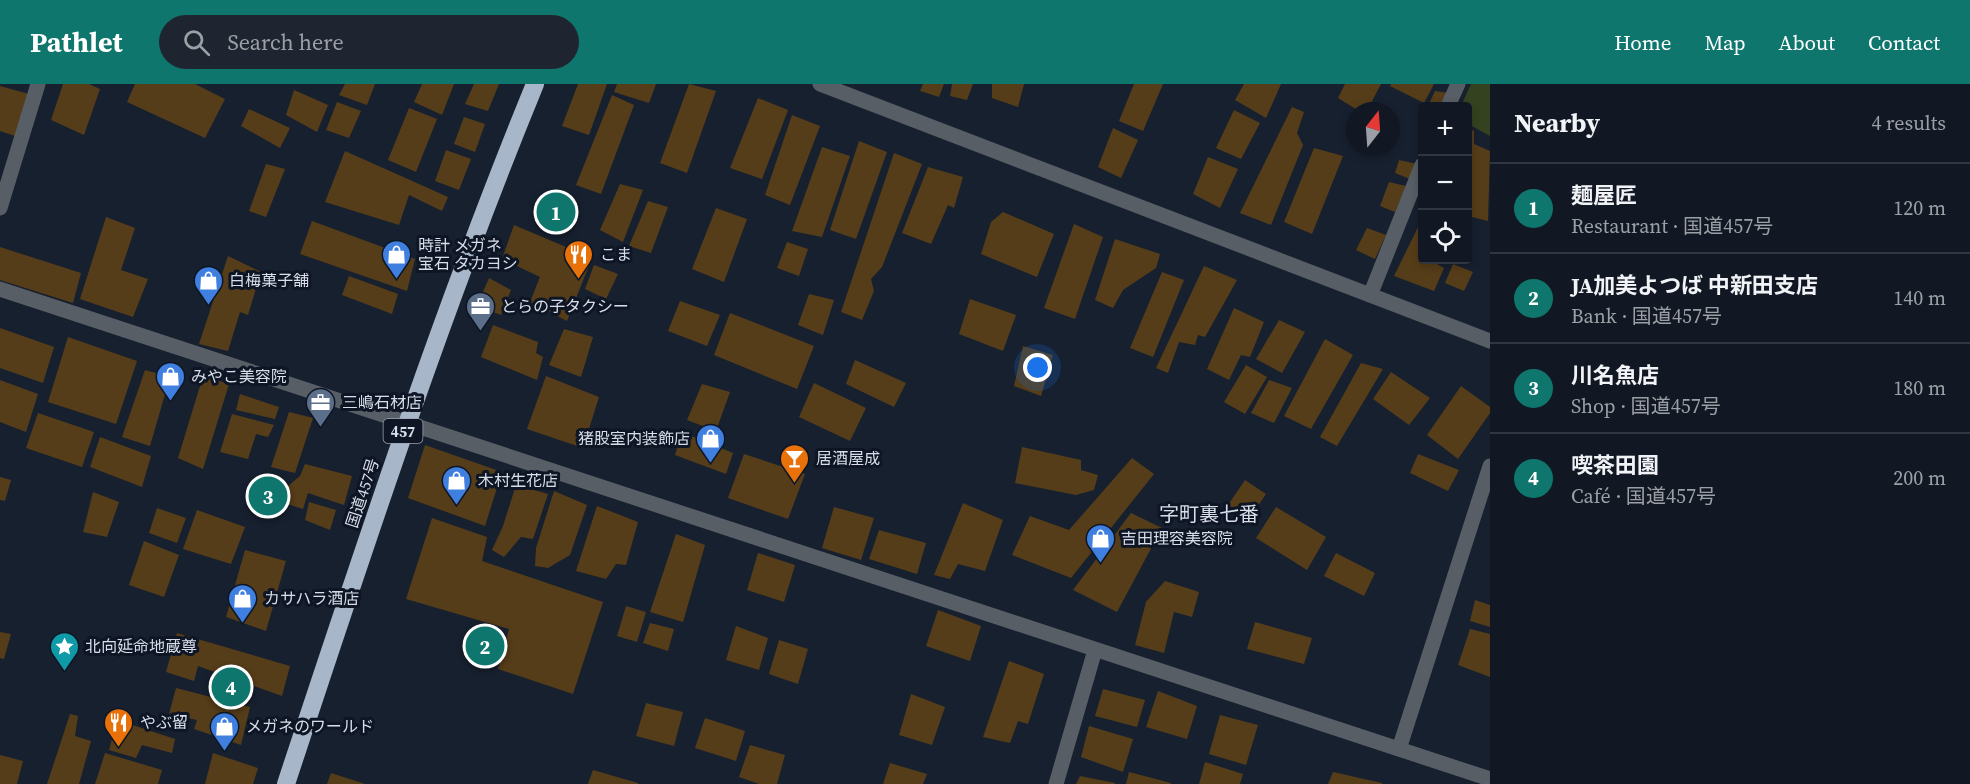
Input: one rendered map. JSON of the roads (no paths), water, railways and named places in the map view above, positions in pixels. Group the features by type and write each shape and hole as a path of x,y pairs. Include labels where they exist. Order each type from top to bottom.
{"highway":[{"name":"国道457号","path":"286,784 405,424 483,210 535,84"}],"street":[{"path":"0,208 7,155 38,84"},
{"path":"820,84 1490,340"},
{"path":"1450,102 1458,84"},
{"path":"1371,293 1418,175"},
{"path":"0,289 1490,779"},
{"path":"1400,749 1490,466"},
{"path":"1056,784 1095,650"}],"place":[{"name":"麺屋匠","path":"556,212"},
{"name":"時計 メガネ 宝石 タカヨシ","path":"397,280"},
{"name":"こま","path":"579,280"},
{"name":"白梅菓子舗","path":"208,306"},
{"name":"とらの子タクシー","path":"480,332"},
{"name":"みやこ美容院","path":"170,402"},
{"name":"三嶋石材店","path":"321,428"},
{"name":"猪股室内装飾店","path":"711,464"},
{"name":"居酒屋成","path":"795,484"},
{"name":"川名魚店","path":"268,496"},
{"name":"木村生花店","path":"457,506"},
{"name":"吉田理容美容院","path":"1100,564"},
{"name":"カサハラ酒店","path":"243,624"},
{"name":"JA加美よつば 中新田支店","path":"485,646"},
{"name":"北向延命地蔵尊","path":"64,672"},
{"name":"喫茶田園","path":"231,687"},
{"name":"やぶ留","path":"119,748"},
{"name":"メガネのワールド","path":"225,752"}],"district":[{"name":"字町裏七番","path":"1209,514"}]}
